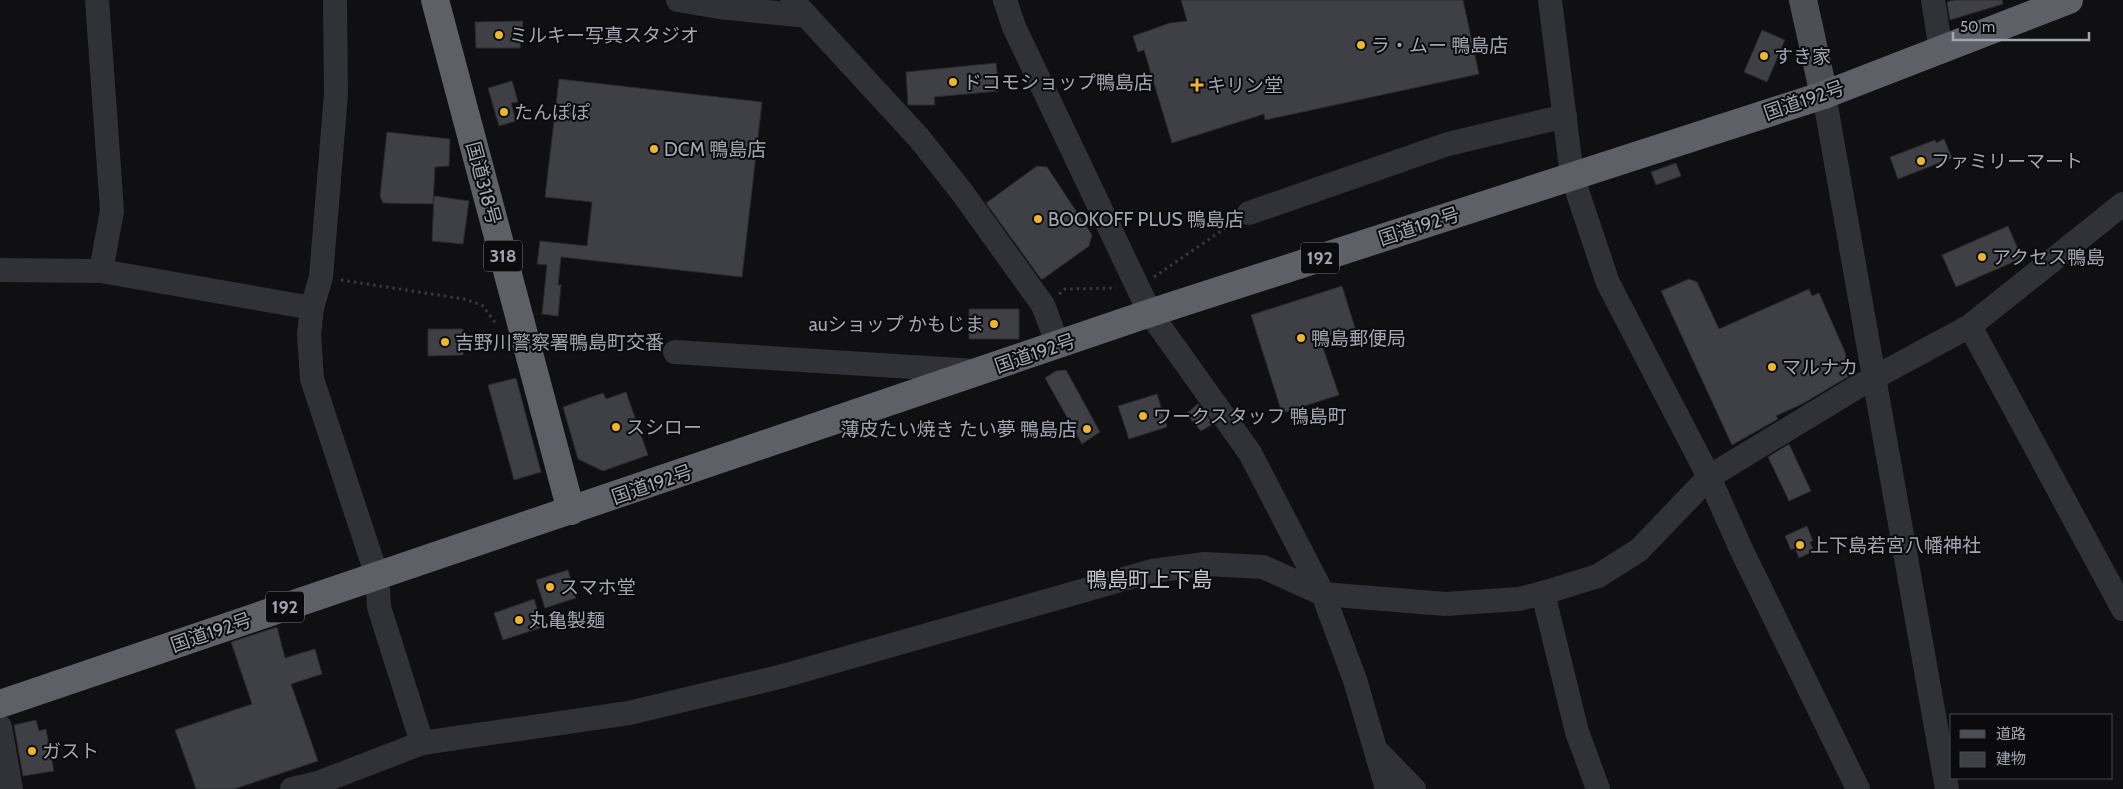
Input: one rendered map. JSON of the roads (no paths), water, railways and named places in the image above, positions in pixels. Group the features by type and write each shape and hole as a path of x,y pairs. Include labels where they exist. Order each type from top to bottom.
{"highway":[{"name":"国道318号","path":"435,0 570,511"},
{"name":"国道192号","path":"0,704 1150,313 1824,95 2069,0"}],"main road":[{"path":"1803,0 1824,95"}],"street":[{"path":"97,0 112,211 101,271"},
{"path":"335,0 336,94 321,277 312,308 310,334 312,379 376,576 379,607 422,744"},
{"path":"678,0 719,7 800,8 919,138 961,191 1043,305 1058,345"},
{"path":"1005,0 1014,27 1150,313 1250,453 1323,594 1355,680 1387,789"},
{"path":"1550,0 1572,176 1608,283 1709,477 1741,549 1858,789"},
{"path":"1933,0 1941,50"},
{"path":"1824,95 1947,789"},
{"path":"1249,213 1448,144 1565,116"},
{"path":"292,789 319,786 422,744 639,711 783,676 1152,571 1205,564 1263,567 1323,594 1445,604 1519,599 1598,576 1639,550 1709,477 1874,377 1970,326 2123,204"},
{"path":"0,270 101,271 312,308"},
{"path":"1970,326 2123,609"},
{"path":"675,352 980,372"},
{"path":"1543,593 1577,732 1598,789"},
{"path":"0,728 11,789"},
{"path":"1375,748 1414,789"}],"place":[{"name":"ミルキー写真スタジオ","path":"499,35"},
{"name":"ラ・ムー 鴨島店","path":"1361,45"},
{"name":"すき家","path":"1764,56"},
{"name":"ドコモショップ鴨島店","path":"953,82"},
{"name":"キリン堂","path":"1197,85"},
{"name":"たんぽぽ","path":"504,112"},
{"name":"DCM 鴨島店","path":"654,149"},
{"name":"ファミリーマート","path":"1921,161"},
{"name":"BOOKOFF PLUS 鴨島店","path":"1038,219"},
{"name":"アクセス鴨島","path":"1982,257"},
{"name":"auショップ かもじま","path":"994,324"},
{"name":"鴨島郵便局","path":"1301,338"},
{"name":"吉野川警察署鴨島町交番","path":"445,342"},
{"name":"マルナカ","path":"1772,367"},
{"name":"ワークスタッフ 鴨島町","path":"1143,416"},
{"name":"スシロー","path":"616,427"},
{"name":"薄皮たい焼き たい夢 鴨島店","path":"1087,429"},
{"name":"上下島若宮八幡神社","path":"1800,545"},
{"name":"スマホ堂","path":"550,587"},
{"name":"丸亀製麺","path":"519,620"},
{"name":"ガスト","path":"32,751"}],"district":[{"name":"鴨島町上下島","path":"1149,580"}]}
